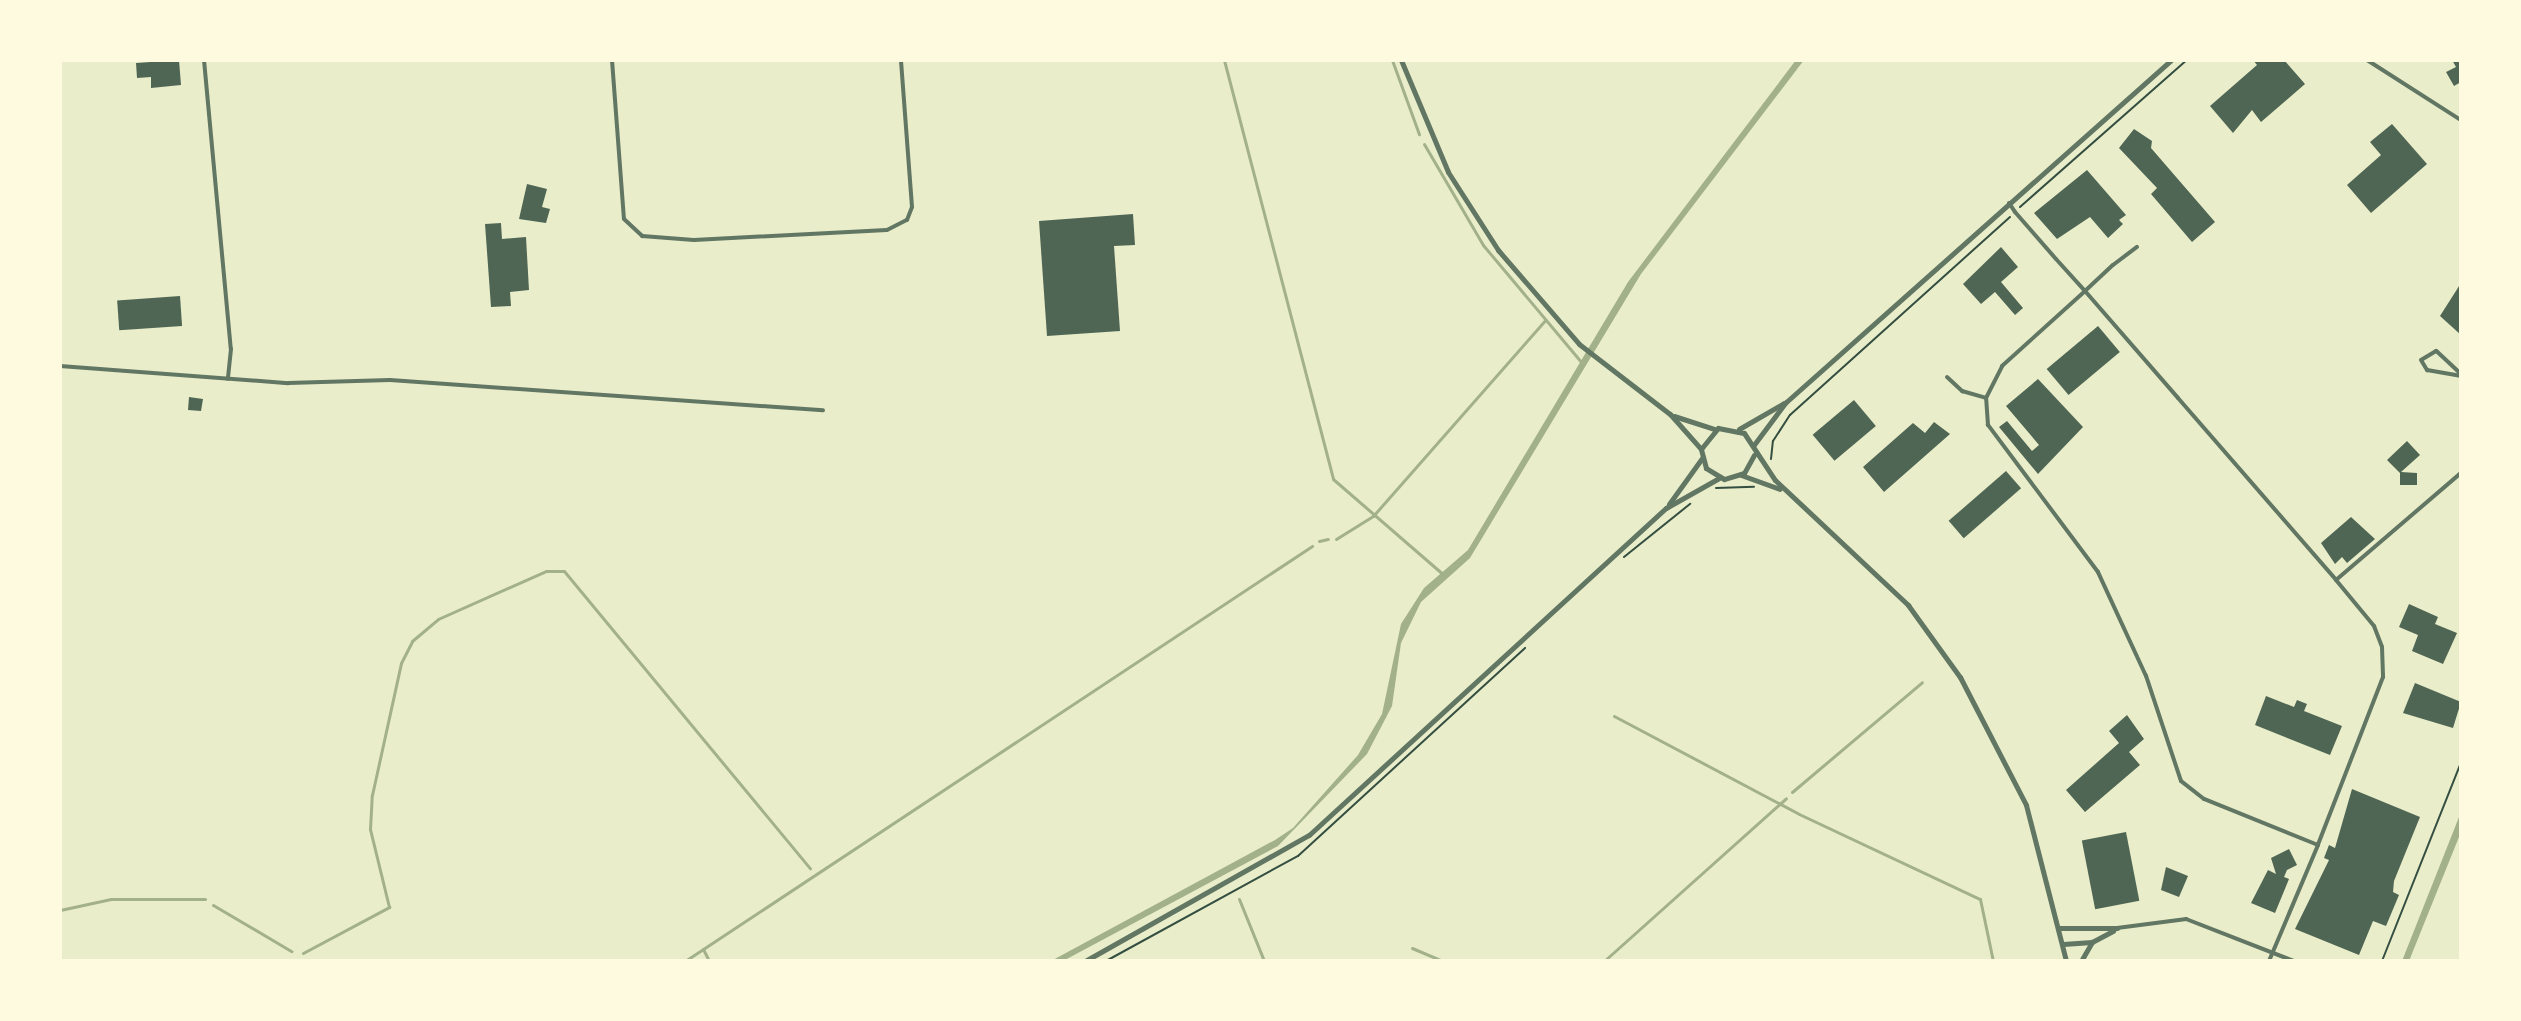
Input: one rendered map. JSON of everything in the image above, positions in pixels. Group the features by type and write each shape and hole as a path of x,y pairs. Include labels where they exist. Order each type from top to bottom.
{"street":[{"path":"204,60 231,349 228,379"},
{"path":"612,60 624,219 642,236 694,240 887,230 907,220 912,207 901,60"},
{"path":"1401,60 1416,106 1466,204 1515,272 1598,362 1670,414 1701,449 1702,458 1719,478"},
{"path":"1753,446 1785,403 2171,60"},
{"path":"2367,60 2461,120"},
{"path":"2009,203 2374,626 2384,662 2318,845 2269,961"},
{"path":"2137,247 2002,366 1986,398 1993,435 2083,548 2123,622 2181,781 2204,799 2318,845"},
{"path":"2436,351 2461,375 2427,370 2421,360 2436,351"},
{"path":"60,366 288,383 390,380 823,410"},
{"path":"1947,377 1962,391 1986,398"},
{"path":"1670,414 1715,430 1739,429 1785,403"},
{"path":"1739,429 1753,446 1754,455 1785,491 1908,605 1960,677 2026,805 2066,961"},
{"path":"1701,449 1715,430"},
{"path":"1741,475 1754,455"},
{"path":"1085,961 1309,835 1666,508 1702,458"},
{"path":"2336,580 2461,473"},
{"path":"1666,508 1719,478 1741,475 1785,491"},
{"path":"2060,928 2117,928 2186,919 2294,961"},
{"path":"2063,944 2092,942 2117,928"},
{"path":"2081,961 2092,942"}],"path":[{"path":"2023,205 2187,60"},
{"path":"1770,466 1773,441 1790,415 2010,217"},
{"path":"1705,492 1757,484"},
{"path":"1616,564 1694,501"},
{"path":"2382,961 2461,762"}],"shaded area":[{"path":"1796,60 1804,60 1641,274 1470,558 1421,602 1401,643 1392,706 1367,754 1278,846 1063,961 1051,961 1293,828 1358,755 1382,714 1401,624 1424,588 1468,550 1628,282"},
{"path":"2461,812 2461,832 2409,961 2402,961"}],"building":[{"path":"179,60 181,85 151,88 151,77 137,78 136,63"},
{"path":"2253,60 2284,60 2305,84 2261,122 2252,110 2233,133 2210,106 2257,65"},
{"path":"2452,60 2461,60 2461,82 2454,86 2446,72 2456,67"},
{"path":"2392,124 2427,164 2371,213 2347,185 2381,155 2370,142"},
{"path":"2134,129 2152,141 2151,148 2215,222 2192,242 2151,194 2157,188 2119,148"},
{"path":"2087,170 2126,215 2119,220 2123,224 2108,238 2090,217 2057,239 2034,213"},
{"path":"527,184 547,189 542,207 550,209 546,223 519,219"},
{"path":"1133,214 1135,245 1114,246 1120,331 1047,336 1039,221"},
{"path":"501,223 502,239 526,237 529,290 510,292 511,306 491,307 485,224"},
{"path":"2001,247 2018,267 2001,282 2023,308 2015,315 1995,292 1981,304 1963,284"},
{"path":"2461,283 2461,335 2440,316"},
{"path":"180,296 182,326 119,330 117,300"},
{"path":"2098,326 2120,352 2069,395 2047,369"},
{"path":"2038,379 2083,427 2038,474 1999,427 2007,421 2032,451 2039,445 2006,406"},
{"path":"189,397 203,399 201,411 188,410"},
{"path":"1854,400 1876,426 1834,461 1813,435"},
{"path":"1934,422 1950,434 1884,492 1863,467 1913,423 1925,433"},
{"path":"2407,441 2420,455 2401,472 2417,473 2417,485 2400,485 2400,473 2387,460"},
{"path":"2006,471 2021,488 1964,538 1949,521"},
{"path":"2351,517 2375,539 2347,563 2342,557 2335,564 2321,543"},
{"path":"2409,604 2438,617 2435,624 2457,633 2443,664 2412,651 2418,635 2399,627"},
{"path":"2415,683 2461,702 2453,728 2403,713"},
{"path":"2266,696 2294,707 2297,700 2307,704 2304,711 2342,726 2330,755 2255,725"},
{"path":"2127,715 2144,739 2129,752 2140,765 2085,812 2066,790 2119,743 2109,731"},
{"path":"2352,789 2420,817 2394,881 2393,892 2399,895 2386,926 2373,921 2359,955 2295,929 2329,860 2324,858 2329,845 2335,848"},
{"path":"2126,832 2139,901 2095,909 2082,841"},
{"path":"2289,849 2297,865 2287,870 2284,877 2289,879 2275,913 2251,903 2268,870 2276,874 2271,858"},
{"path":"2166,867 2188,876 2179,897 2161,890"}],"waterway":[{"path":"1224,60 1333,479 1444,575"},
{"path":"1392,60 1419,134"},
{"path":"1424,144 1483,245 1583,364"},
{"path":"1336,539 1373,516 1545,320"},
{"path":"1319,541 1328,539"},
{"path":"685,961 1312,546"},
{"path":"303,953 389,907 370,829 372,795 401,663 412,641 438,619 546,571 564,571 810,868"},
{"path":"1792,792 1922,682"},
{"path":"1614,716 1799,814 1980,899 1993,961"},
{"path":"1604,961 1786,798"},
{"path":"60,910 111,899 205,899"},
{"path":"1239,899 1264,961"},
{"path":"213,905 291,951"},
{"path":"1412,948 1442,961"},
{"path":"703,949 709,961"}]}
